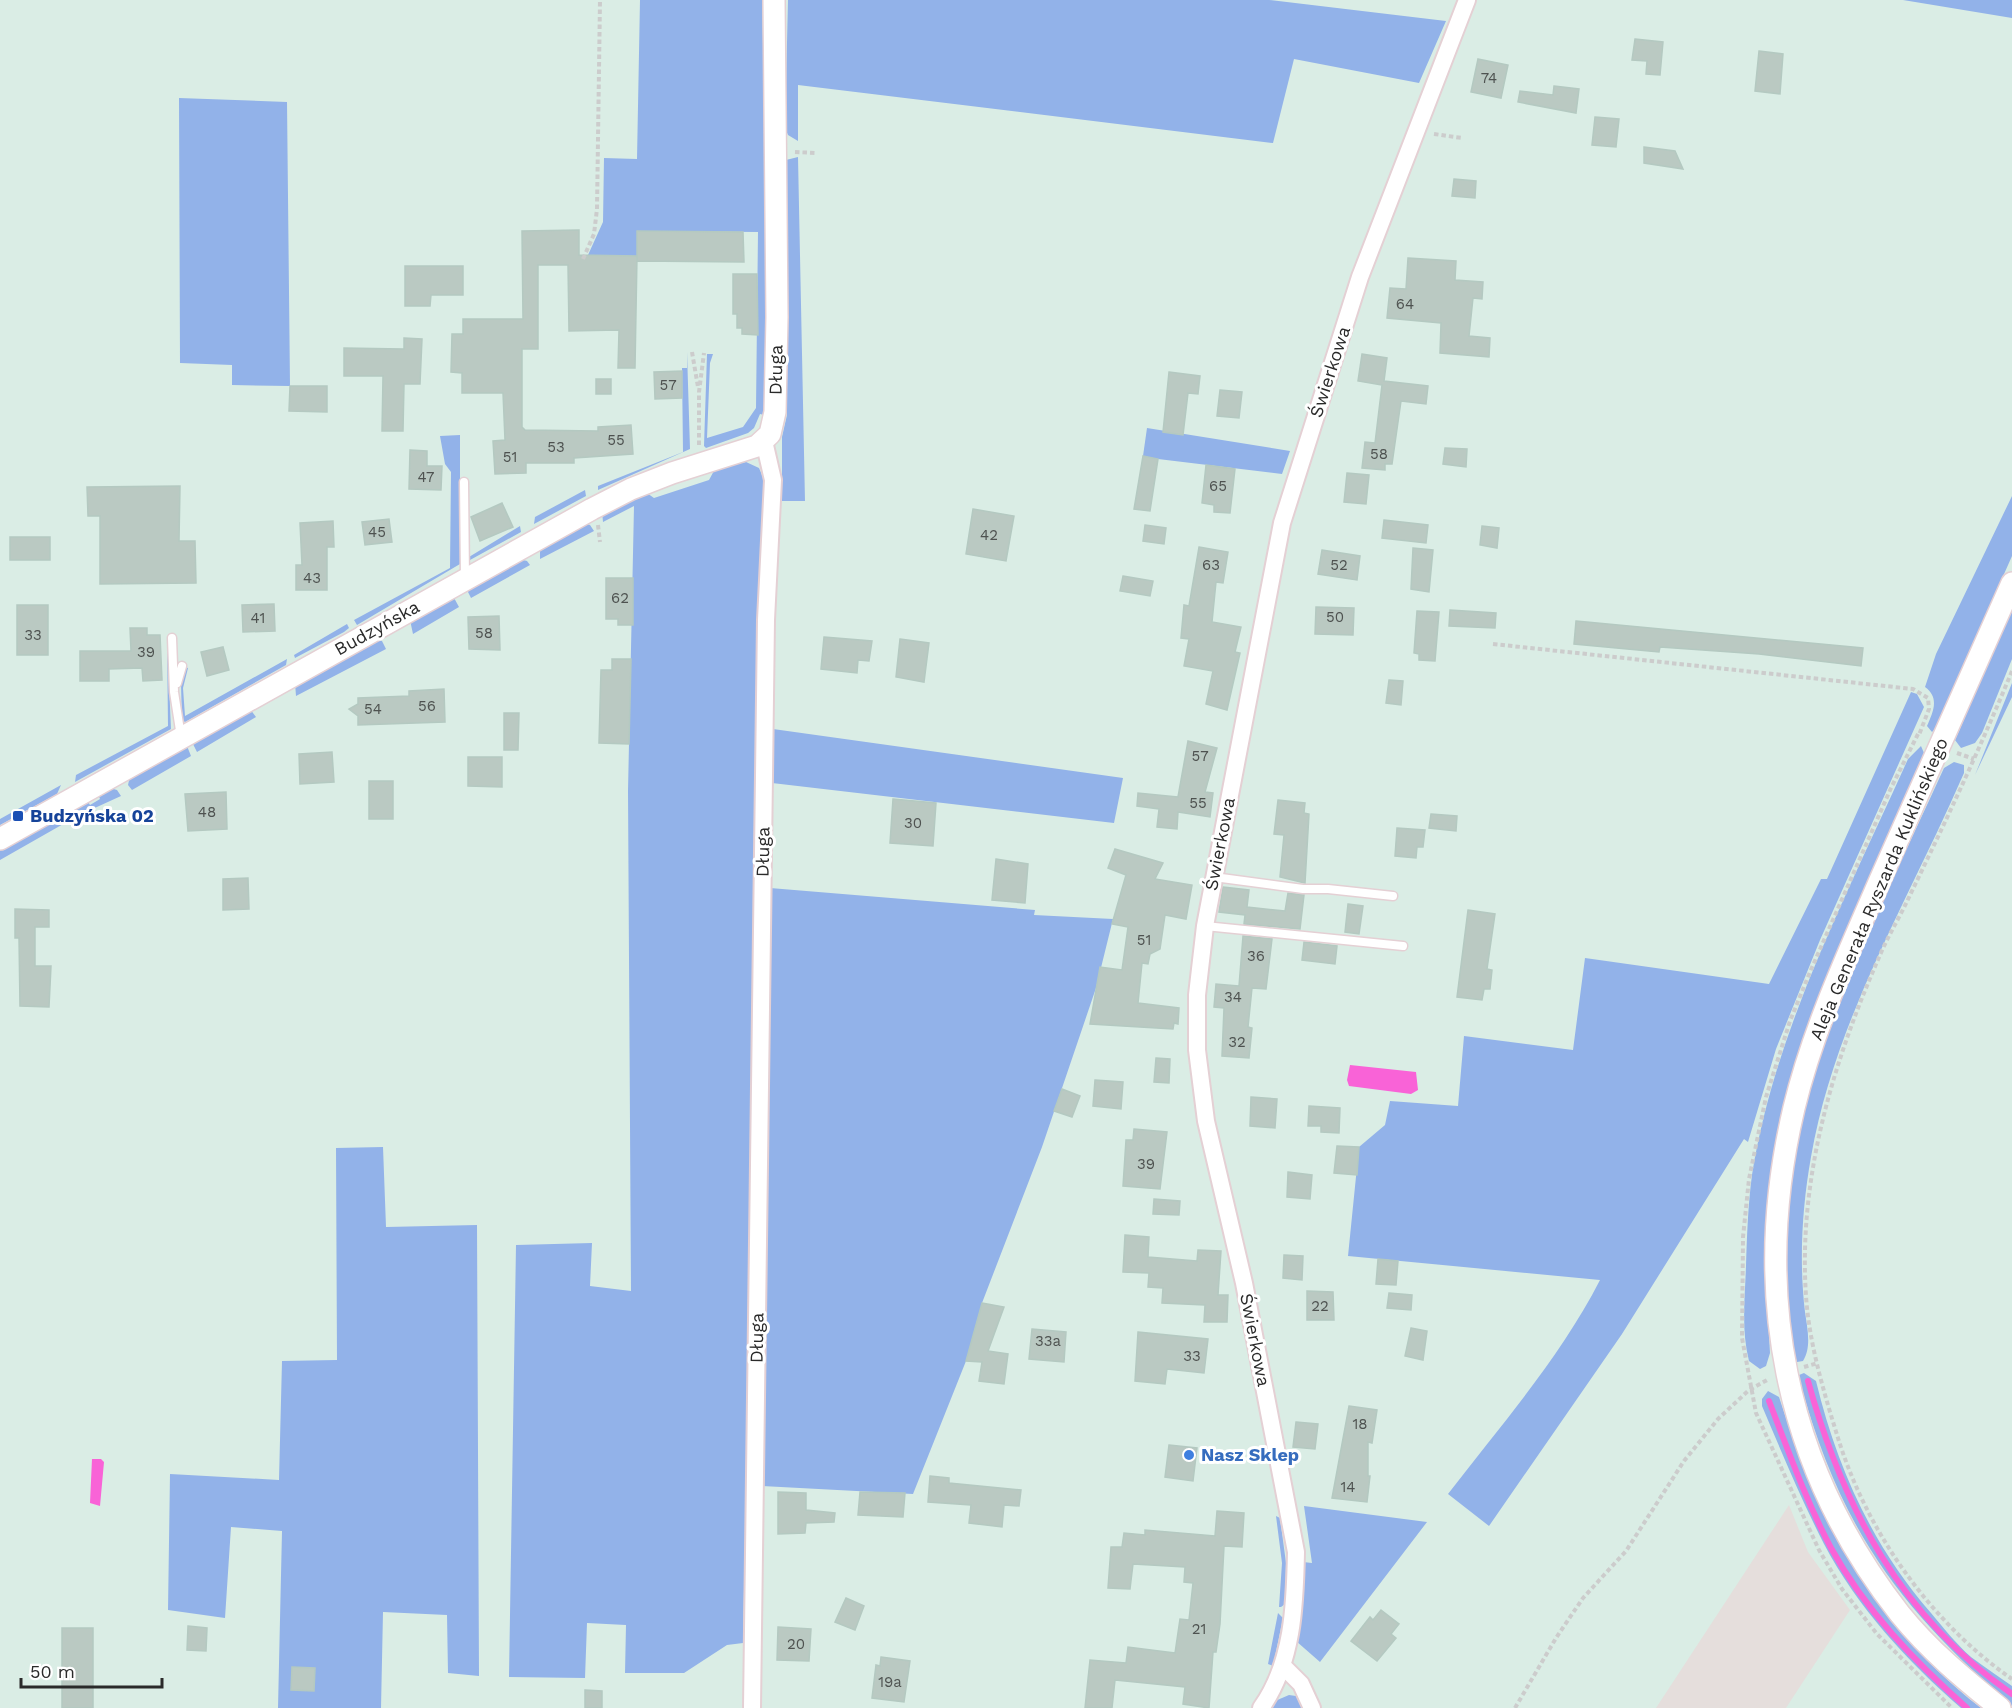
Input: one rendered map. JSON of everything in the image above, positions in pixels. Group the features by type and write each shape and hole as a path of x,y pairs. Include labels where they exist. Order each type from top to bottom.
{"street":[{"name":"Długa","path":"752,1708 766,620 773,480 764,441 773,426 776,400 774,0"},
{"name":"Świerkowa","path":"1261,1708 1284,1667 1296,1582 1295,1544 1244,1283 1206,1121 1197,1050 1197,995 1205,926 1282,523 1360,277 1467,0"},
{"name":"Budzyńska","path":"0,839 465,579 631,489 746,450 764,441"},
{"name":"Aleja Generała Ryszarda Kuklińskiego","path":"2000,1708 1955,1672 1902,1615 1871,1574 1840,1522 1824,1489 1799,1425 1786,1372 1777,1319 1774,1254 1778,1193 1794,1105 1821,1021 2012,583"},
{"path":"1284,1667 1301,1684 1312,1708"}],"lane":[{"path":"464,482 465,579"},
{"path":"172,638 174,692 181,738"},
{"path":"174,692 182,666"},
{"path":"1214,877 1303,889 1394,896"},
{"path":"1205,926 1403,946"}],"path":[{"path":"583,259 594,234 597,209 600,0"},
{"path":"1415,131 1462,138"},
{"path":"692,352 699,392"},
{"path":"700,464 699,392 704,353"},
{"path":"1493,644 1913,689 1928,698 1929,709 1891,788 1790,1021 1766,1097 1749,1179 1743,1237 1742,1352 1756,1413 1819,1550 1842,1589 1876,1634 1952,1708"},
{"path":"2012,671 1985,736 1880,954 1852,1025 1817,1137 1807,1220 1806,1273 1809,1324 1818,1363 1844,1456 1863,1503 1891,1552 1942,1617 1990,1663 2012,1679"},
{"path":"1918,734 1928,743 1939,747"},
{"path":"1515,1708 1556,1638 1583,1598 1626,1551 1684,1461 1718,1419 1751,1389 1786,1372 1818,1363"}],"shaded area":[{"path":"640,0 762,0 768,262 764,415 760,414 754,428 748,433 706,448 704,446 707,354 713,354 710,363 707,438 743,427 756,408 758,232 637,231 637,256 588,255 603,222 604,158 637,159"},
{"path":"788,0 1269,0 1446,21 1419,83 1294,59 1273,143 798,85 798,141 788,135 785,128"},
{"path":"1903,0 2012,0 2012,18"},
{"path":"179,98 287,102 290,386 232,385 232,365 180,363"},
{"path":"798,157 805,501 782,501 782,437 787,415 786,160"},
{"path":"687,352 690,449 598,490 598,486 683,452 682,368 687,368"},
{"path":"1147,428 1290,451 1282,474 1158,459 1143,456"},
{"path":"460,435 460,564 357,625 354,620 450,568 451,472 445,464 440,436"},
{"path":"746,462 759,468 765,482 743,1643 727,1645 684,1673 625,1673 626,1625 587,1623 585,1678 509,1677 516,1245 592,1243 590,1286 631,1291 628,791 634,506 603,522 602,511 644,491 654,498 709,480 715,469"},
{"path":"585,490 586,496 534,524 535,517"},
{"path":"2012,496 2012,556 1936,728 1932,732 1927,726 1934,700 1930,691 1925,687 1936,654"},
{"path":"583,523 590,525 594,531 540,559 540,547"},
{"path":"520,526 521,532 470,560 469,557"},
{"path":"519,559 527,561 530,565 471,598 467,590"},
{"path":"453,596 459,607 413,634 410,620"},
{"path":"2012,609 2012,659 1982,733 1975,743 1961,748 1955,740"},
{"path":"347,624 349,628 344,632 295,658 294,655"},
{"path":"167,638 171,729 75,782 76,775 168,726"},
{"path":"376,639 382,641 386,649 296,696 295,683"},
{"path":"287,659 286,665 185,722 182,720 181,684 185,667 188,668 183,688 185,716"},
{"path":"2012,683 2012,697 1975,775"},
{"path":"1911,692 1917,694 1924,707 1820,940 1776,1049 1748,1142 1744,1139 1622,1334 1489,1526 1448,1494 1548,1364 1567,1337 1600,1280 1348,1256 1359,1147 1385,1125 1390,1101 1458,1106 1464,1036 1573,1050 1585,958 1769,984 1821,879 1827,879"},
{"path":"250,709 256,717 197,752 192,742"},
{"path":"773,729 1123,778 1114,823 772,783"},
{"path":"187,746 191,756 132,790 128,785 130,776"},
{"path":"1921,746 1924,753 1810,1021 1784,1110 1774,1151 1764,1245 1770,1353 1766,1366 1760,1369 1749,1361 1744,1314 1752,1175 1763,1121 1778,1067 1816,963 1908,759"},
{"path":"1954,762 1964,765 1964,773 1855,1008 1822,1106 1808,1176 1802,1235 1803,1293 1808,1343 1803,1361 1797,1362 1788,1317 1787,1221 1796,1153 1811,1087 1832,1021 1886,893 1944,768"},
{"path":"61,785 57,794 0,825 0,819"},
{"path":"110,788 117,790 121,796 75,817 77,806 87,800 90,805 100,799 98,794"},
{"path":"55,818 65,823 0,860 0,849"},
{"path":"770,888 1035,910 1034,915 1113,919 1096,988 1042,1147 982,1303 966,1361 913,1494 762,1486"},
{"path":"1350,1065 1416,1072 1418,1090 1411,1094 1349,1086 1347,1080"},
{"path":"383,1147 386,1227 477,1225 479,1676 448,1673 447,1615 383,1612 381,1708 278,1708 282,1531 231,1527 225,1618 168,1610 170,1474 279,1480 282,1361 337,1360 336,1148"},
{"path":"1804,1373 1816,1381 1846,1475 1874,1533 1910,1587 1960,1647 2012,1686 2012,1706 1937,1635 1906,1599 1879,1562 1855,1523 1834,1480 1816,1434 1800,1382 1799,1375"},
{"path":"1768,1391 1779,1397 1813,1487 1833,1529 1881,1607 1911,1643 1981,1708 1961,1708 1941,1690 1903,1653 1852,1590 1824,1544 1762,1406 1762,1399"},
{"path":"92,1459 101,1459 104,1462 100,1506 90,1503"},
{"path":"1789,1505 1808,1552 1850,1610 1786,1708 1656,1708"},
{"path":"1304,1506 1427,1522 1320,1662 1296,1641 1303,1562 1312,1563"},
{"path":"1276,1516 1280,1518 1286,1563 1285,1604 1281,1607 1279,1607 1282,1563"},
{"path":"1278,1613 1283,1618 1273,1666 1268,1664"},
{"path":"1289,1695 1296,1696 1304,1708 1271,1708 1275,1701"}],"building":[{"path":"1635,39 1663,42 1660,75 1646,74 1647,61 1632,60"},
{"path":"1759,51 1783,54 1780,94 1755,91"},
{"path":"1478,59 1508,65 1501,98 1471,92"},
{"path":"1554,86 1579,89 1576,113 1518,102 1520,91 1553,95"},
{"path":"1595,117 1619,119 1616,147 1592,145"},
{"path":"1644,147 1675,151 1683,169 1644,163"},
{"path":"1454,179 1476,181 1475,198 1452,196"},
{"path":"579,230 579,255 637,256 635,368 618,368 619,330 569,331 568,265 538,265 538,349 522,349 522,427 525,430 598,431 598,427 631,425 633,454 574,458 574,463 526,463 526,473 495,474 493,441 505,440 503,393 462,393 462,373 451,372 452,334 463,334 463,319 523,319 522,231"},
{"path":"637,231 743,232 744,262 637,261"},
{"path":"1408,258 1456,261 1455,280 1483,282 1482,299 1473,298 1469,336 1490,338 1489,357 1440,353 1441,323 1387,318 1390,288 1406,289"},
{"path":"405,266 463,266 463,295 431,295 430,306 405,306"},
{"path":"733,274 757,274 758,335 742,334 742,328 737,328 737,314 733,314"},
{"path":"404,338 422,339 420,384 404,384 403,431 382,431 383,376 344,376 344,348 404,349"},
{"path":"1362,354 1387,358 1384,381 1428,386 1426,404 1401,401 1392,464 1385,464 1385,470 1362,468 1365,442 1375,443 1382,385 1358,381"},
{"path":"682,371 682,398 655,399 654,372"},
{"path":"1169,372 1200,376 1198,394 1188,393 1183,435 1163,432"},
{"path":"596,379 611,379 611,394 596,394"},
{"path":"290,386 327,386 327,412 289,411"},
{"path":"1220,390 1242,392 1239,418 1217,416"},
{"path":"1445,448 1467,449 1466,467 1443,464"},
{"path":"410,450 427,451 427,466 442,466 441,490 409,489"},
{"path":"1143,456 1158,459 1150,511 1134,509"},
{"path":"1206,465 1235,469 1230,513 1214,512 1214,505 1202,503"},
{"path":"1347,473 1369,475 1366,504 1344,502"},
{"path":"180,486 179,541 195,541 196,583 100,584 100,516 88,516 87,487"},
{"path":"502,503 513,527 480,541 471,517"},
{"path":"973,509 1014,516 1006,561 966,554"},
{"path":"389,519 392,542 365,545 362,522"},
{"path":"1384,520 1428,525 1426,543 1382,538"},
{"path":"333,521 334,547 327,547 327,590 296,590 296,565 302,565 300,523"},
{"path":"1145,525 1166,528 1164,544 1143,541"},
{"path":"1482,526 1499,528 1497,548 1480,545"},
{"path":"10,537 50,537 50,560 10,560"},
{"path":"1199,547 1228,552 1223,583 1216,582 1212,622 1241,627 1235,652 1240,653 1227,710 1206,704 1213,671 1184,666 1189,639 1181,638 1184,605 1189,606"},
{"path":"1413,548 1433,550 1429,592 1411,589"},
{"path":"1322,550 1360,556 1357,580 1318,574"},
{"path":"1123,576 1153,581 1150,596 1120,591"},
{"path":"606,578 633,578 633,625 618,625 618,619 606,619"},
{"path":"274,604 275,631 243,632 242,605"},
{"path":"17,605 48,605 48,655 17,655"},
{"path":"1316,607 1354,608 1353,635 1315,634"},
{"path":"1450,610 1496,613 1495,628 1449,626"},
{"path":"1417,611 1439,612 1435,661 1419,660 1419,654 1414,653"},
{"path":"499,616 500,650 469,649 468,617"},
{"path":"1576,621 1863,648 1861,666 1759,654 1660,647 1659,652 1574,644"},
{"path":"130,628 147,628 147,635 160,635 162,680 143,681 142,668 109,669 109,681 80,681 80,651 131,651"},
{"path":"824,637 872,641 869,661 858,660 857,673 821,669"},
{"path":"900,639 929,643 924,682 896,677"},
{"path":"223,647 229,670 207,676 201,652"},
{"path":"612,659 631,659 629,744 599,743 601,670 612,670"},
{"path":"1389,680 1403,681 1401,705 1386,703"},
{"path":"444,689 445,722 358,725 358,716 349,709 358,704 358,698 409,696 409,691"},
{"path":"504,713 519,713 518,750 504,750"},
{"path":"1188,741 1217,748 1205,792 1213,793 1210,817 1178,812 1177,829 1157,827 1159,809 1137,806 1138,793 1178,797"},
{"path":"332,752 334,782 300,784 299,754"},
{"path":"468,757 502,757 502,787 468,786"},
{"path":"369,781 393,781 393,819 369,819"},
{"path":"226,792 227,829 188,831 185,794"},
{"path":"893,799 936,803 933,846 890,843"},
{"path":"1278,800 1305,803 1304,813 1309,814 1305,883 1280,877 1284,835 1274,834"},
{"path":"1431,814 1457,816 1456,831 1429,828"},
{"path":"1397,828 1425,830 1423,847 1417,847 1416,858 1395,856"},
{"path":"1115,849 1163,863 1155,879 1192,885 1186,919 1165,915 1160,949 1150,954 1148,964 1142,963 1138,1003 1179,1008 1178,1024 1174,1023 1173,1029 1090,1024 1100,967 1122,970 1128,927 1112,924 1126,875 1108,868"},
{"path":"996,859 1028,864 1025,903 992,900"},
{"path":"248,878 249,909 223,910 223,879"},
{"path":"1223,887 1249,890 1247,907 1285,911 1288,893 1304,895 1300,929 1244,924 1245,915 1219,912"},
{"path":"1348,904 1363,906 1359,934 1345,932"},
{"path":"15,909 49,910 49,927 35,927 35,966 51,966 49,1007 20,1006 19,938 15,938"},
{"path":"1468,910 1495,914 1487,969 1492,970 1490,989 1484,989 1482,1000 1457,997"},
{"path":"1243,936 1272,939 1266,989 1252,988 1248,1027 1252,1028 1249,1058 1222,1056 1224,1008 1214,1007 1216,984 1239,986"},
{"path":"1304,942 1337,946 1335,964 1302,960"},
{"path":"1156,1058 1170,1059 1169,1083 1154,1082"},
{"path":"1095,1080 1123,1082 1121,1109 1093,1106"},
{"path":"1062,1089 1080,1096 1072,1117 1054,1111"},
{"path":"1251,1097 1277,1099 1275,1128 1250,1126"},
{"path":"1309,1106 1340,1108 1339,1133 1321,1132 1321,1126 1308,1126"},
{"path":"1134,1129 1167,1132 1160,1189 1123,1186 1126,1140 1133,1140"},
{"path":"1337,1146 1359,1147 1357,1175 1334,1173"},
{"path":"1288,1172 1312,1175 1310,1199 1287,1197"},
{"path":"1154,1199 1180,1201 1179,1215 1153,1214"},
{"path":"1125,1235 1149,1237 1148,1257 1197,1261 1198,1250 1221,1251 1218,1295 1228,1295 1227,1322 1204,1322 1205,1305 1162,1303 1163,1288 1148,1287 1149,1273 1123,1272"},
{"path":"1284,1255 1303,1256 1302,1280 1283,1278"},
{"path":"1378,1259 1398,1261 1396,1285 1376,1284"},
{"path":"1307,1291 1333,1292 1334,1320 1307,1320"},
{"path":"1389,1293 1412,1295 1411,1310 1387,1308"},
{"path":"982,1303 1004,1307 988,1351 1008,1354 1004,1384 979,1381 982,1362 966,1361"},
{"path":"1411,1328 1427,1331 1423,1360 1405,1356"},
{"path":"1032,1329 1066,1332 1064,1362 1029,1359"},
{"path":"1138,1332 1208,1339 1204,1373 1167,1369 1165,1384 1135,1381"},
{"path":"1349,1406 1377,1410 1372,1443 1368,1442 1368,1476 1370,1476 1367,1502 1332,1498"},
{"path":"1296,1422 1318,1424 1315,1449 1293,1447"},
{"path":"1169,1445 1197,1448 1193,1481 1165,1477"},
{"path":"930,1476 949,1478 949,1483 1021,1490 1019,1506 1004,1505 1002,1527 969,1523 971,1505 928,1502"},
{"path":"778,1492 806,1493 806,1510 835,1513 834,1522 806,1523 805,1533 778,1534"},
{"path":"860,1492 905,1493 903,1517 858,1515"},
{"path":"1217,1511 1244,1513 1242,1547 1224,1546 1220,1624 1216,1652 1213,1652 1209,1708 1183,1704 1185,1687 1115,1680 1112,1708 1085,1708 1090,1660 1126,1663 1128,1647 1175,1653 1180,1619 1189,1620 1193,1583 1184,1582 1185,1567 1133,1564 1130,1589 1108,1588 1111,1547 1122,1547 1124,1533 1145,1535 1145,1530 1215,1536"},
{"path":"846,1598 864,1606 855,1630 835,1622"},
{"path":"1381,1610 1399,1624 1391,1634 1396,1638 1377,1661 1351,1641 1370,1617 1373,1620"},
{"path":"188,1626 207,1628 206,1651 187,1650"},
{"path":"778,1627 811,1629 809,1661 777,1660"},
{"path":"62,1628 93,1628 93,1708 62,1708"},
{"path":"881,1657 910,1661 904,1702 872,1698 876,1665 880,1666"},
{"path":"292,1667 315,1668 314,1691 291,1690"},
{"path":"585,1690 602,1691 602,1708 585,1708"}],"waterway":[{"path":"1808,1381 1839,1473 1859,1516 1882,1556 1908,1595 1938,1630 1973,1664 2012,1694"},
{"path":"1769,1401 1813,1512 1844,1571 1892,1634 1967,1708"}],"place":[{"name":"Budzyńska 02","path":"18,816"},
{"name":"Nasz Sklep","path":"1189,1455"}]}
